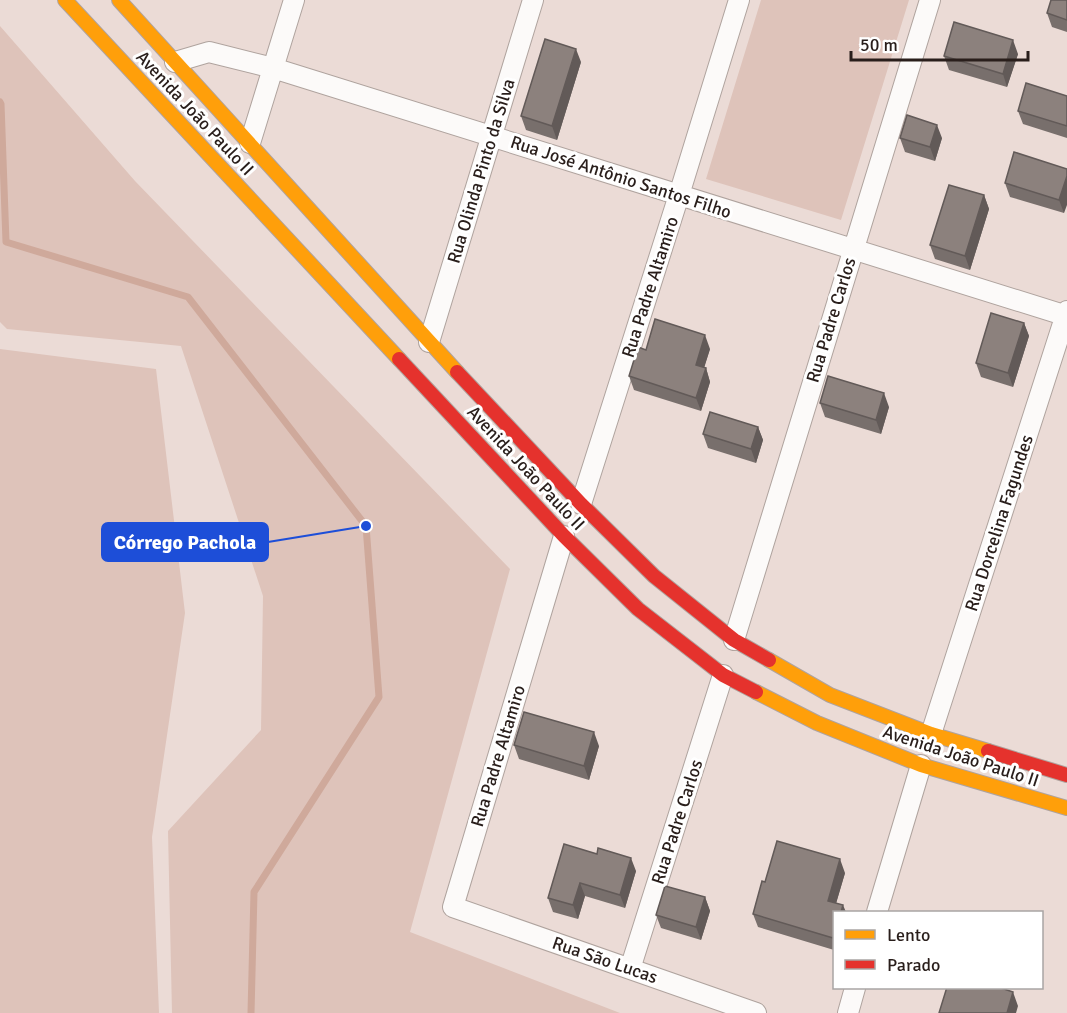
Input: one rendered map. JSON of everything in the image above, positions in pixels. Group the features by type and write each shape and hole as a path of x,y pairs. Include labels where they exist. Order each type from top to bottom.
{"street":[{"name":"Avenida João Paulo II","path":"65,0 150,84 564,536 638,609 723,675 817,723 926,750 1067,775"},
{"name":"Avenida João Paulo II","path":"119,0 171,65 250,143 429,342 581,504 654,576 734,640 926,750 1067,808"},
{"path":"250,143 294,0"},
{"name":"Rua Olinda Pinto da Silva","path":"429,342 533,0"},
{"name":"Rua Padre Altamiro","path":"581,504 739,0"},
{"name":"Rua Padre Carlos","path":"734,640 930,0"},
{"name":"Rua José Antônio Santos Filho","path":"171,65 209,52 273,68 1066,314"},
{"name":"Rua Dorcelina Fagundes","path":"877,911 926,750 1066,314"},
{"path":"564,536 581,504"},
{"name":"Rua Padre Altamiro","path":"453,907 564,536"},
{"name":"Rua Padre Carlos","path":"630,969 723,675"},
{"name":"Rua São Lucas","path":"453,907 756,1013"},
{"path":"848,1013 854,989"}],"shaded area":[{"path":"761,0 909,0 841,220 706,179"},
{"path":"0,26 135,181 510,569 410,932 620,1013 172,1013 168,831 261,730 263,596 181,346 7,329 0,322"},
{"path":"0,349 156,369 185,613 152,837 159,1013 0,1013"}],"building":[{"path":"1051,0 1067,0 1067,20 1047,13"},
{"path":"954,22 1013,40 1003,74 944,56"},
{"path":"545,39 576,49 552,126 521,116"},
{"path":"1026,83 1067,96 1067,126 1018,111"},
{"path":"907,115 937,125 930,147 900,138"},
{"path":"1014,152 1067,169 1059,200 1005,183"},
{"path":"949,185 984,195 965,256 930,245"},
{"path":"991,313 1024,323 1008,373 976,363"},
{"path":"655,319 705,335 696,365 706,368 696,398 629,376 638,347 646,350"},
{"path":"828,376 884,393 876,420 820,403"},
{"path":"710,412 758,427 751,449 703,434"},
{"path":"524,712 594,732 584,766 514,745"},
{"path":"777,841 840,859 828,901 843,905 841,911 833,911 833,938 753,914 762,881 765,882"},
{"path":"564,844 597,854 598,848 631,858 620,895 580,883 573,905 548,898"},
{"path":"665,886 705,897 696,927 656,915"},
{"path":"946,989 1004,989 1013,992 1007,1013 939,1013"}],"waterway":[{"path":"0,102 6,242 188,297 366,526 379,697 254,892 251,1013"}],"traffic: slow":[{"path":"65,0 399,359"},
{"path":"119,0 457,372"},
{"path":"769,660 830,695 931,734 988,751"},
{"path":"756,692 817,723 921,765 1067,808"}],"traffic: jam":[{"path":"399,359 564,536 638,609 723,675 756,692"},
{"path":"457,372 581,504 654,576 734,640 769,660"},
{"path":"988,751 1067,775"}],"place":[{"name":"Córrego Pachola","path":"366,526"}]}
